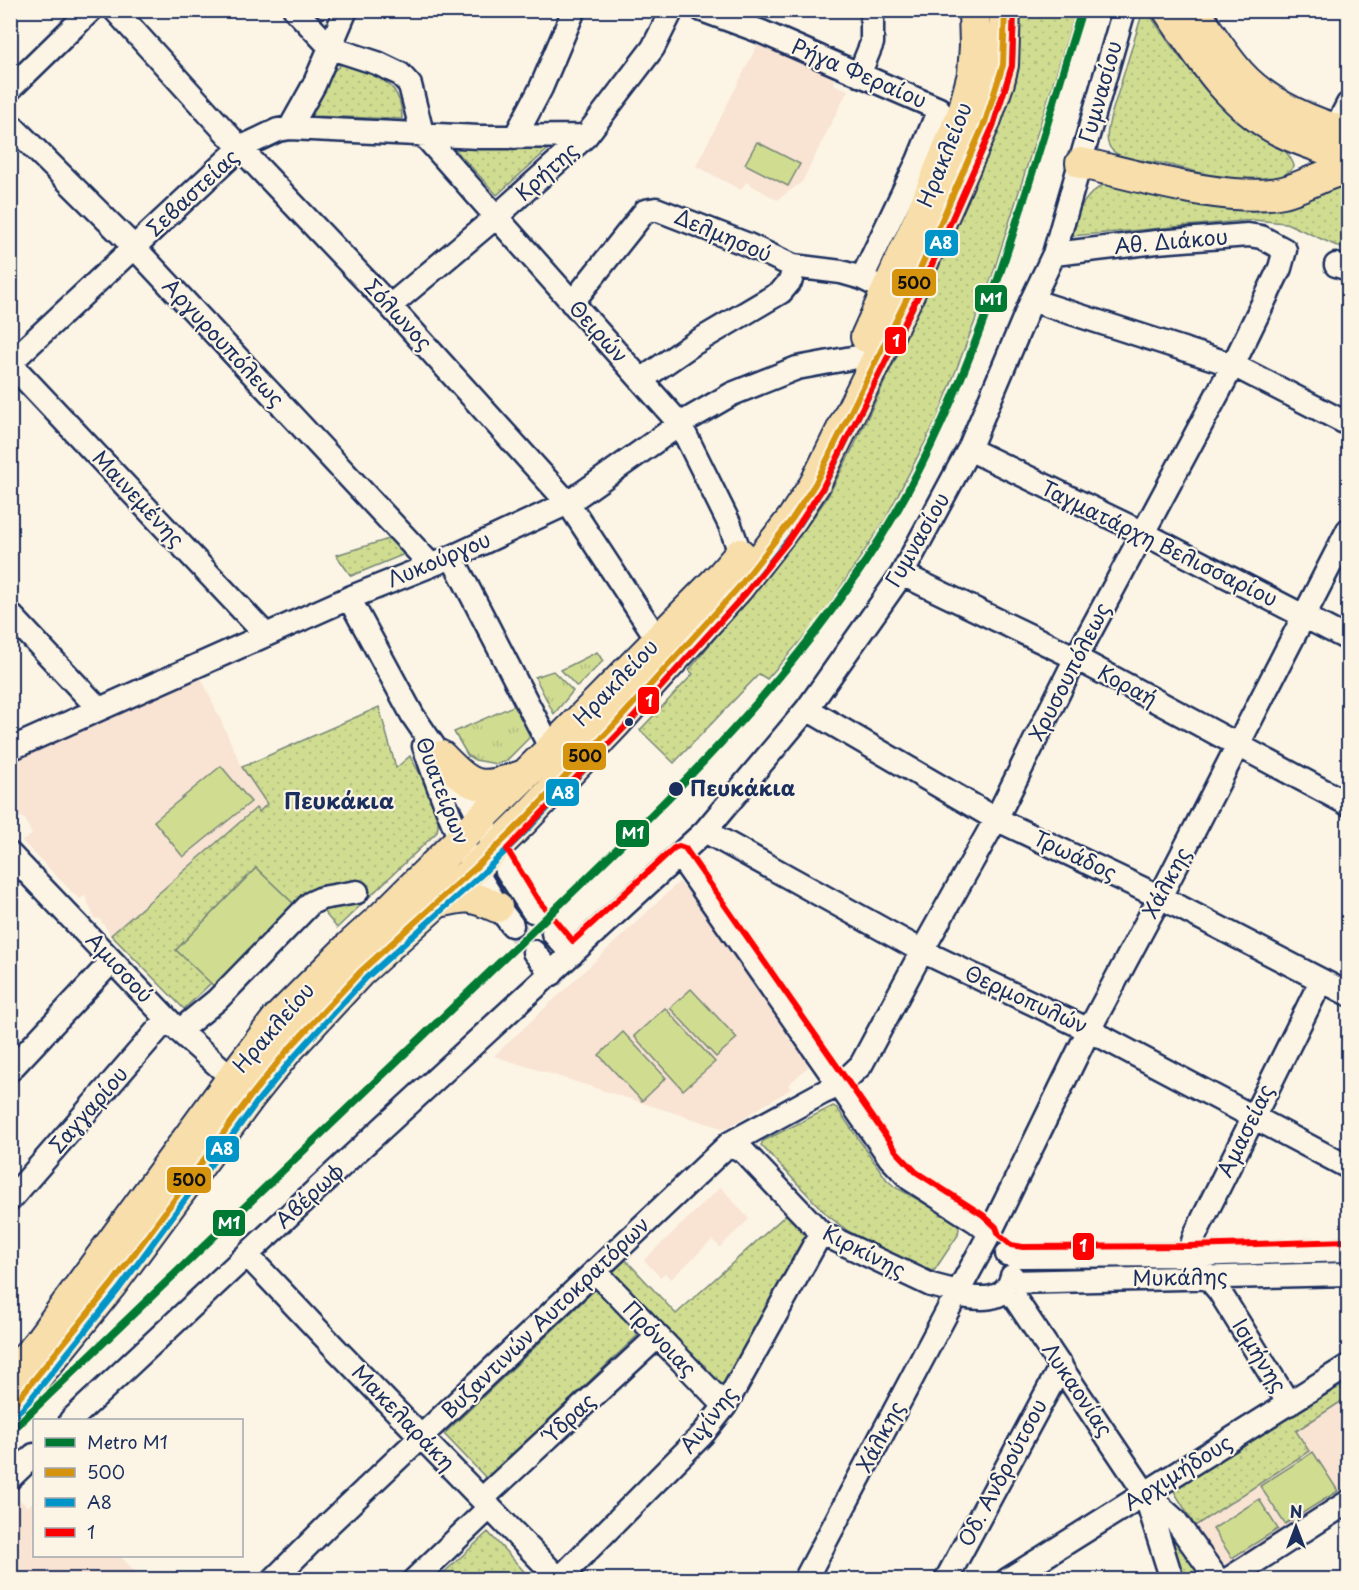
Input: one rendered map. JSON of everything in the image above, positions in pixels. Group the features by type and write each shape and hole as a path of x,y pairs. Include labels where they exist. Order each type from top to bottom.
{"main road":[{"name":"Ηρακλείου","path":"10,1377 87,1278 276,1020 551,749 722,575 769,519 816,444 944,161 966,104 975,61 974,10"},
{"name":"Ηρακλείου","path":"10,1410 112,1284 216,1142 286,1052 360,972 475,868 630,708 738,588 781,535 815,484 887,287 985,122 1003,65 1005,10"},
{"path":"1168,10 1212,74 1226,89 1255,115 1294,141 1308,161 1308,168 1301,186"},
{"path":"1194,10 1241,75 1260,91 1289,110 1344,122"},
{"path":"1279,130 1348,157"},
{"path":"1081,163 1190,187 1231,193 1263,194 1282,192 1348,169"},
{"path":"441,756 461,777 482,786 498,784 525,775"},
{"path":"435,903 465,896 479,899 505,916"}],"street":[{"path":"10,89 91,10"},
{"name":"Σόλωνος","path":"114,10 240,148 390,306 568,503 658,640"},
{"name":"Θειρών","path":"295,10 331,48 377,63 400,74 410,85 422,133 680,424 730,525 740,553"},
{"path":"346,10 314,85 290,128 514,137 586,136"},
{"path":"514,137 541,88 574,10"},
{"name":"Κρήτης","path":"390,306 496,218 586,136 653,48 672,10"},
{"name":"Ρήγα Φεραίου","path":"702,10 742,17 860,75 939,109 918,161 887,287"},
{"path":"860,75 872,43 872,10"},
{"name":"Γυμνασίου","path":"552,974 705,831 807,709 902,574 969,449 1031,302 1054,254 1124,10"},
{"name":"Αργυρουπόλεως","path":"10,124 134,247 430,565"},
{"name":"Σεβαστείας","path":"10,363 240,148 278,130 290,128"},
{"name":"Δελμησού","path":"572,303 645,211 656,209 746,244 793,266 841,272 887,287"},
{"name":"Αθ. Διάκου","path":"1054,254 1157,242 1248,236 1261,237 1285,250"},
{"name":"Χρυσουπόλεως","path":"840,1085 861,1065 996,819 1076,658 1233,365 1280,268 1285,250"},
{"path":"641,380 693,344 781,292 791,280 793,266"},
{"path":"1031,302 1233,365 1348,424"},
{"name":"Λυκούργου","path":"10,749 349,598 452,557 568,503 680,424 732,394 797,368 857,357"},
{"name":"Μαινεμένης","path":"10,363 266,635"},
{"name":"Ταγματάρχη Βελισσαρίου","path":"969,449 1143,533 1348,639"},
{"name":"Χάλκης","path":"805,1580 989,1235 1089,1030 1239,745 1348,530"},
{"path":"452,557 551,749"},
{"name":"Κοραή","path":"902,574 1076,658 1348,804"},
{"name":"Θυατείρων","path":"349,598 413,716 470,799 506,869 533,911"},
{"path":"10,614 99,709"},
{"name":"Τρωάδος","path":"807,709 996,819 1160,897 1348,994"},
{"name":"Θυατείρων","path":"413,716 459,840 505,916"},
{"name":"Θερμοπυλών","path":"705,831 922,951 1089,1030 1348,1167"},
{"path":"680,855 890,1158 910,1179 977,1222 1006,1254 1012,1270 1009,1285"},
{"name":"Αμισσού","path":"11,857 173,1025 232,1078"},
{"name":"Σαγγαρίου","path":"10,1200 173,1025 217,1000 311,903 322,898 357,892"},
{"path":"553,933 572,954"},
{"path":"534,952 552,974"},
{"path":"10,1070 112,961"},
{"name":"Αβέρωφ","path":"72,1419 358,1150 552,974"},
{"name":"Αμασείας","path":"1189,1255 1195,1235 1252,1116 1321,981"},
{"name":"Βυζαντινών Αυτοκρατόρων","path":"273,1580 730,1143 840,1085"},
{"name":"Κιρκίνης","path":"730,1143 745,1153 821,1233 931,1285 957,1294 986,1299 994,1297 1009,1285"},
{"name":"Αιγίνης","path":"559,1579 702,1435 725,1406 821,1233"},
{"name":"Μυκάλης","path":"1006,1254 1022,1256 1189,1255 1348,1251"},
{"name":"Μακελαράκη","path":"247,1255 559,1579"},
{"path":"1189,1255 1209,1277"},
{"name":"Πρόνοιας","path":"595,1271 725,1406"},
{"name":"Μυκάλης","path":"1009,1285 1348,1274"},
{"name":"Ισμήνης","path":"1209,1277 1289,1404"},
{"name":"Λυκαονίας","path":"1009,1285 1145,1493 1175,1520 1218,1580"},
{"name":"Ύδρας","path":"414,1580 486,1503 657,1337"},
{"name":"Οδ. Ανδρούτσου","path":"946,1580 1061,1366"},
{"name":"Αρχιμήδους","path":"1007,1580 1348,1366"},
{"path":"10,1478 33,1456"},
{"name":"Λυκαονίας","path":"1145,1493 1172,1580"},
{"path":"1227,1580 1348,1502"}],"shaded area":[{"path":"760,40 824,68 827,75 832,75 835,85 848,90 802,182 777,200 746,182 741,190 696,166"},
{"path":"201,677 242,767 268,804 259,812 255,808 111,935 99,918 95,919 85,896 79,899 22,841 32,835 25,819 11,815 10,762"},
{"path":"679,882 715,921 791,1031 787,1037 812,1063 788,1085 791,1089 725,1129 494,1056"},
{"path":"721,1187 749,1219 720,1247 712,1240 671,1279 665,1273 660,1277 644,1260"},
{"path":"1348,1397 1348,1487 1223,1568 1195,1526 1309,1451 1296,1431"},
{"path":"19,1499 28,1507 33,1501 33,1557 121,1557 142,1579 11,1579 11,1507"}],"green space":[{"path":"1033,10 1076,11 992,277 938,417 885,520 820,619 767,679 759,674 674,763 640,730 693,674 689,670 813,518 828,496 900,350 938,264 1016,60 1019,13"},
{"path":"1143,11 1147,11 1187,67 1280,145 1294,166 1283,176 1269,180 1233,180 1165,164 1130,159 1112,150 1107,139 1110,119"},
{"path":"343,63 349,63 386,82 398,96 402,119 309,116 307,95"},
{"path":"757,142 800,164 788,186 745,164"},
{"path":"554,144 497,195 452,146"},
{"path":"1348,179 1348,251 1286,223 1253,220 1071,236 1069,232 1088,197 1107,183"},
{"path":"392,538 405,554 351,576 336,555"},
{"path":"597,652 603,661 577,687 561,670"},
{"path":"553,671 573,691 554,714 535,677"},
{"path":"522,702 530,731 529,738 506,761 497,764 475,760 468,756 454,732"},
{"path":"379,707 396,768 410,756 434,803 437,812 437,832 337,928 310,895 297,907 256,868 176,950 211,983 184,1009 111,935 256,808 259,812 267,804 242,767"},
{"path":"221,766 251,802 183,857 154,821"},
{"path":"256,868 297,907 218,990 176,950"},
{"path":"691,989 737,1038 716,1057 670,1008"},
{"path":"665,1008 715,1062 683,1090 634,1036"},
{"path":"623,1032 666,1078 642,1101 599,1055"},
{"path":"833,1106 837,1108 887,1180 895,1187 956,1221 959,1228 958,1235 934,1271 925,1272 848,1231 827,1215 761,1145 763,1141"},
{"path":"788,1213 821,1233 725,1406 666,1328 613,1272 626,1260 676,1314"},
{"path":"598,1287 641,1332 487,1479 444,1434"},
{"path":"1348,1376 1348,1397 1296,1431 1309,1451 1195,1526 1172,1488"},
{"path":"1313,1452 1338,1491 1285,1524 1260,1486"},
{"path":"1259,1499 1278,1529 1232,1558 1213,1529"},
{"path":"488,1532 531,1579 437,1579"},
{"path":"1170,1533 1174,1534 1202,1579 1185,1579 1169,1536"}],"tunnel":[{"path":"533,911 553,933"},
{"path":"512,925 534,952"}],"metro line":[{"name":"Μ1","path":"10,1432 621,845 721,742 815,633 857,575 895,514 927,455 955,393 1002,268 1082,10"}],"transit line":[{"name":"500","path":"10,1409 112,1284 286,1052 360,972 475,868 524,820 616,723 738,588 792,519 815,484 910,292 985,122 1003,65 1005,10"},
{"name":"A8","path":"17,1416 119,1289 257,1102 293,1058 366,978 481,875 531,826 623,729 745,594 800,524 823,488 918,296 993,126 1012,66 1014,10"},
{"name":"1","path":"1014,10 1012,66 993,126 918,296 822,489 788,541 745,594 623,729 507,849 537,898 573,941 674,848 679,846 685,848 897,1152 916,1172 983,1215 996,1227 999,1235 1011,1245 1023,1247 1189,1246 1348,1241"}],"place":[{"name":"Πευκάκια","path":"676,789"}],"district":[{"name":"Πευκάκια","path":"339,801"}]}
